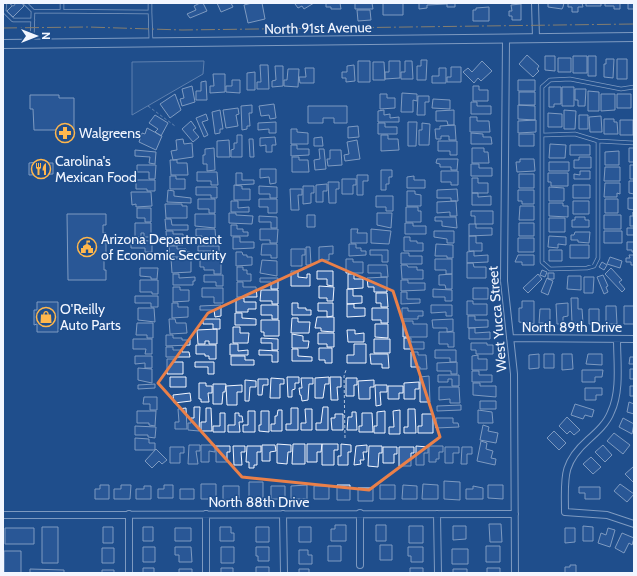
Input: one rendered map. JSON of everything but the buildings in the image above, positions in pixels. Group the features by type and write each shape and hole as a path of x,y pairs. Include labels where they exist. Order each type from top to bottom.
{"main road":[{"name":"North 91st Avenue","path":"3,44 634,37"}],"street":[{"path":"535,3 536,38"},
{"name":"West Yucca Street","path":"506,39 504,281 514,374 515,573"},
{"name":"North 89th Drive","path":"510,338 634,339"},
{"path":"617,339 616,396 612,411 607,420 571,458 567,468 565,512 607,514 633,522"},
{"path":"360,513 360,565"},
{"name":"North 88th Drive","path":"3,515 360,513 515,514"},
{"path":"128,514 129,573"},
{"path":"206,514 206,573"},
{"path":"283,514 284,573"},
{"path":"437,514 438,573"}],"lane":[{"path":"5,3 4,11 13,20 33,20"},
{"path":"25,3 33,10 150,12"},
{"path":"62,3 62,11"},
{"path":"150,3 151,42"},
{"path":"32,44 33,10"},
{"path":"598,141 598,258 594,266 587,268 550,268 542,262 544,135 542,87 550,80 570,79 621,88 634,87"},
{"path":"544,135 575,134 598,141 634,143"}],"path":[{"path":"148,106 175,126"},
{"path":"345,438 344,376 346,370"}],"highlighted area":[{"path":"322,260 393,291 440,437 369,490 242,477 158,383 208,313"}],"shaded area":[{"path":"204,61 203,74 132,115 132,62"}],"power":[{"path":"3,28 88,27 182,30 634,24"}],"place":[{"name":"Walgreens","path":"65,133"},
{"name":"Carolina's Mexican Food","path":"41,169"},
{"name":"Arizona Department of Economic Security","path":"87,247"},
{"name":"O'Reilly Auto Parts","path":"46,317"}]}
